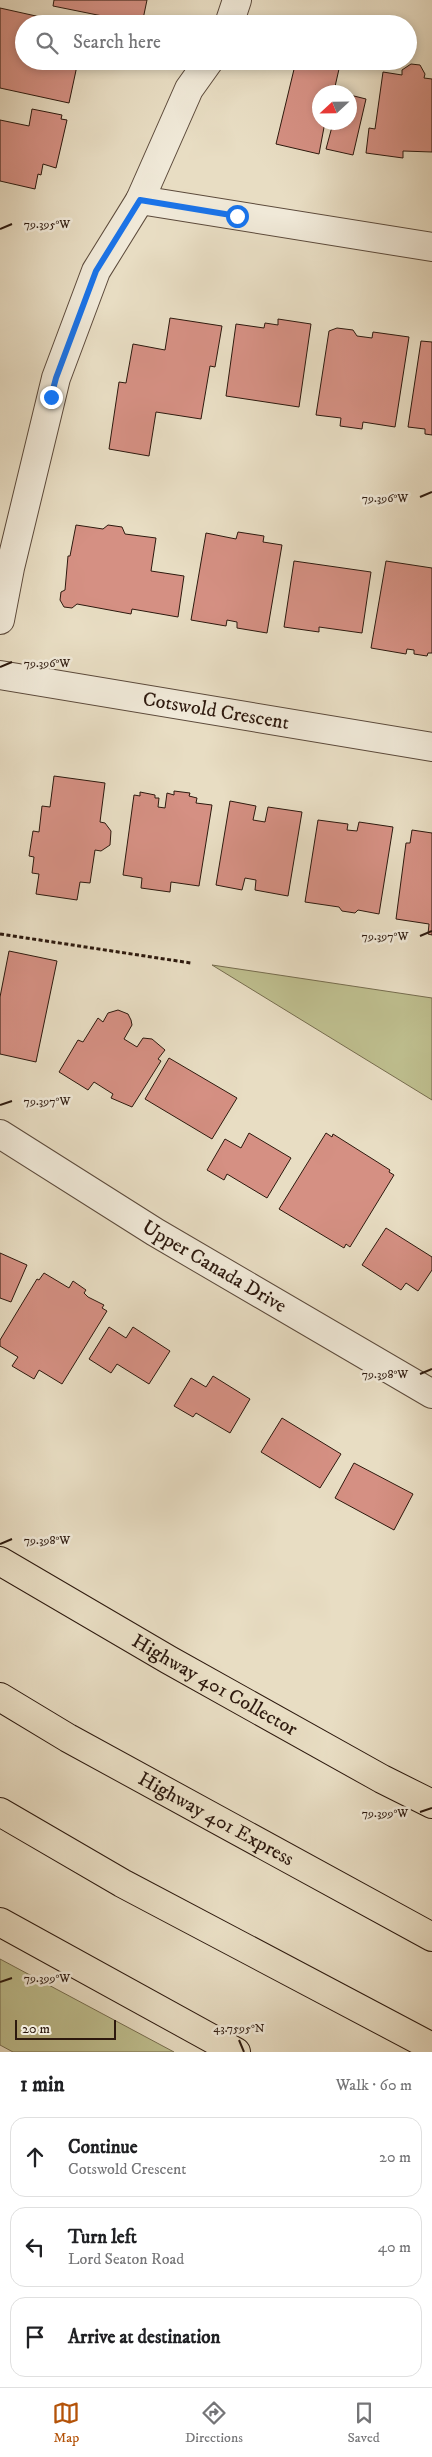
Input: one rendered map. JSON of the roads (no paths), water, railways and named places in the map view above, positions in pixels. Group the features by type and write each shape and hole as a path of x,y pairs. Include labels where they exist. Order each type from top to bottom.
{"highway":[{"name":"Highway 401 Collector","path":"0,1561 128,1637 382,1779 432,1804"},
{"name":"Highway 401 Express","path":"0,1697 68,1738 432,1937"},
{"path":"0,1812 122,1883 432,2047"},
{"path":"0,1922 236,2052"}],"street":[{"path":"231,15 237,0"},
{"path":"0,620 10,568 56,378 96,271 140,200 189,89 203,70"},
{"path":"140,200 432,247"},
{"name":"Cotswold Crescent","path":"0,675 432,747"},
{"name":"Upper Canada Drive","path":"0,1134 155,1232 432,1394"}]}
